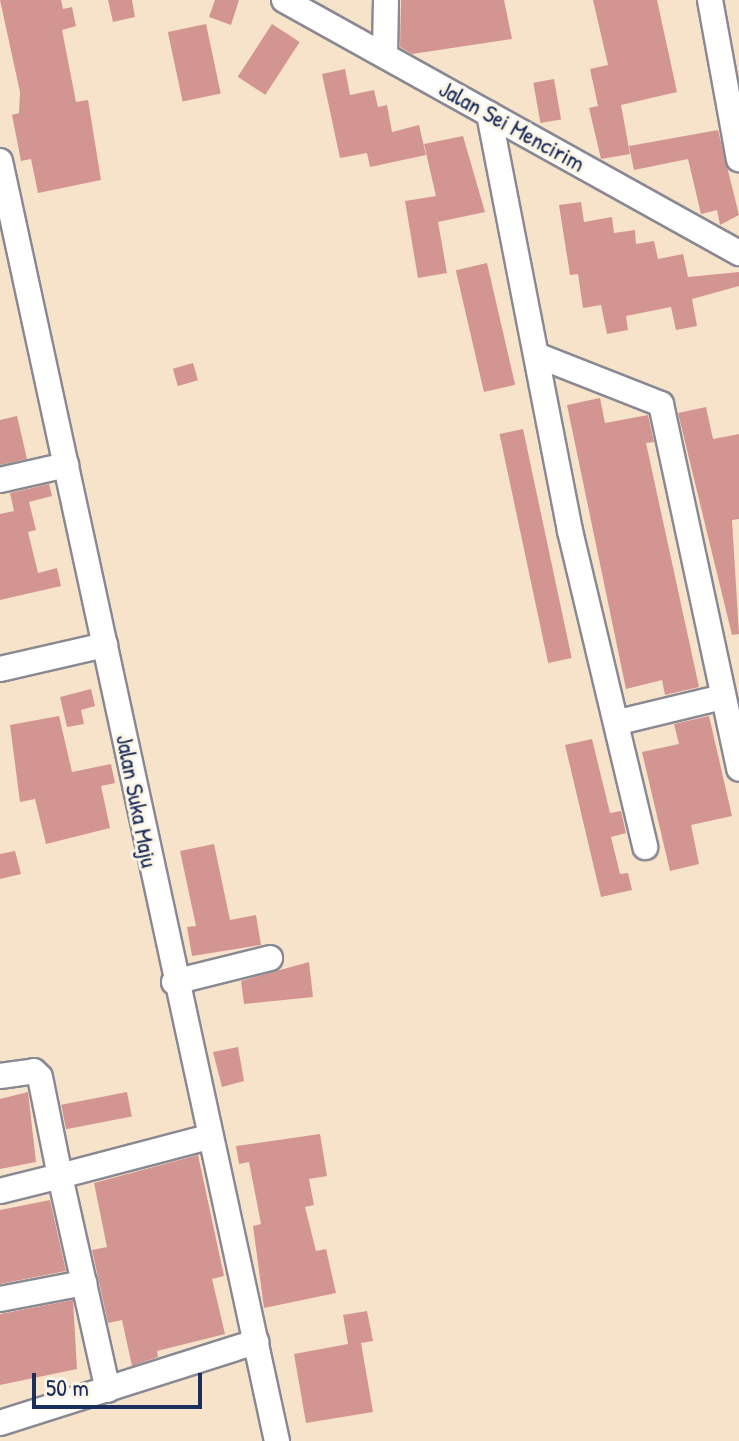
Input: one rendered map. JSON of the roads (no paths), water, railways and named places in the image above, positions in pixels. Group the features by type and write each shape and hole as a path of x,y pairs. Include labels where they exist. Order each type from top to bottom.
{"street":[{"name":"Jalan Sei Mencirim","path":"284,0 739,253"},
{"path":"385,56 386,0"},
{"path":"710,0 727,31 739,159"},
{"path":"489,114 539,356 570,531 619,722 645,847"},
{"name":"Jalan Suka Maju","path":"0,161 174,982 277,1441"},
{"path":"539,356 661,404 739,769"},
{"path":"0,480 66,465"},
{"path":"0,669 105,645"},
{"path":"619,722 722,697"},
{"path":"174,982 270,958"},
{"path":"0,1076 34,1071 40,1077 108,1390"},
{"path":"0,1191 209,1137"},
{"path":"0,1299 84,1283"},
{"path":"0,1423 256,1342"}]}
